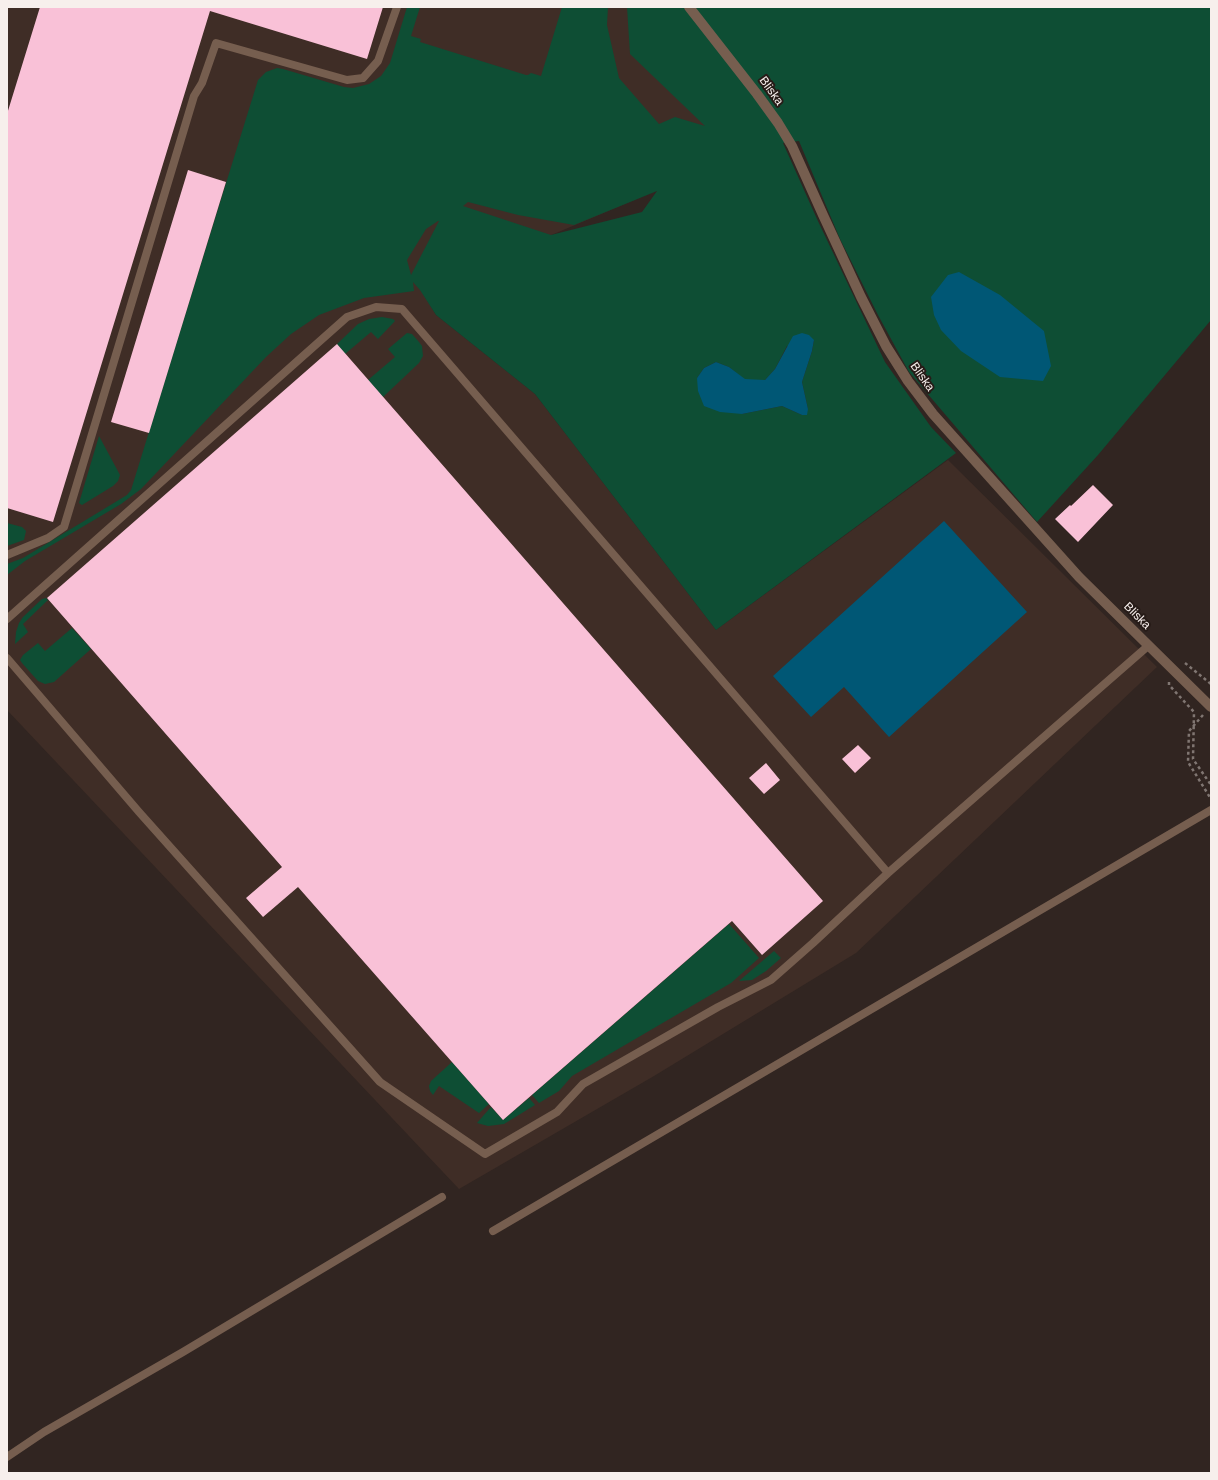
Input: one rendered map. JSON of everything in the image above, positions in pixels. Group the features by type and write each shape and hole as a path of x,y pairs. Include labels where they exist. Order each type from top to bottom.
{"street":[{"name":"Bliska","path":"689,7 753,88 778,123 792,146 861,297 886,346 908,381 933,414 1074,571 1169,666 1209,709"}],"lane":[{"path":"7,555 48,538 64,527 192,103 202,83 216,43 347,80 363,78 378,62 397,7"},
{"path":"7,619 347,317 376,307 402,309 888,874"},
{"path":"7,658 140,812 380,1082 485,1154 557,1112 583,1084 718,1007 771,980 888,874 1148,646"},
{"path":"493,1231 1211,810"},
{"path":"7,1457 44,1432 183,1352 442,1197"}],"path":[{"path":"1186,663 1211,684"},
{"path":"1169,666 1169,685 1194,712 1193,759 1211,785"},
{"path":"1209,709 1189,731 1188,762 1211,799"}],"shaded area":[{"path":"7,7 682,7 729,160 421,290 436,315 535,394 716,630 948,460 1157,667 856,953 654,1076 459,1189 7,710"}],"green space":[{"path":"407,7 420,7 411,36 421,39 420,42 526,75 531,73 541,76 562,7 608,7 607,25 619,78 659,124 675,117 705,126 630,54 627,7 1211,7 1211,320 1098,455 1037,522 909,372 878,315 840,239 799,141 783,143 817,219 885,362 931,427 956,453 716,630 535,394 436,315 413,282 414,291 364,298 319,315 291,334 266,357 141,489 121,504 25,561 7,575 7,564 23,558 127,495 131,490 258,80 266,72 277,68 344,87 353,88 369,84 381,76 390,63","holes":["657,191 642,212 551,235 463,206 468,202 518,215 574,225","439,221 411,275 407,260 426,229","814,340 802,382 808,409 802,415 782,406 742,414 697,378 704,368 716,362 729,367 745,380 765,380 775,369 787,346"]},
{"path":"382,317 393,319 395,321 378,339 371,332 345,354 337,344 358,324 369,319"},
{"path":"407,333 412,334 422,346 423,356 419,363 383,397 368,380 395,357 388,349"},
{"path":"99,436 120,475 118,481 113,486 82,505 79,503"},
{"path":"7,523 22,527 26,531 24,540 7,546"},
{"path":"46,598 48,600 23,624 28,632 15,644 16,632 23,617 42,599"},
{"path":"72,628 91,649 54,682 45,684 38,681 20,660 23,655 38,643 45,651"},
{"path":"729,924 759,958 731,983 572,1076 559,1091 539,1103 532,1095"},
{"path":"774,951 781,958 766,971 752,980 739,981"},
{"path":"452,1062 489,1104 479,1113 439,1086 433,1095 430,1091 429,1086 431,1081"},
{"path":"529,1098 535,1105 504,1124 488,1126 477,1123 491,1107 503,1120"}],"water":[{"path":"959,272 1000,295 1044,331 1051,366 1043,381 1000,377 961,351 941,330 934,315 931,297 948,275"},
{"path":"802,333 809,335 814,340 802,382 808,409 807,415 802,415 782,406 742,414 720,412 704,406 698,391 697,378 704,368 716,362 729,367 745,379 765,380 775,369 793,336"},
{"path":"944,521 1027,612 889,737 844,687 811,717 773,676"}],"building":[{"path":"40,7 383,7 367,59 210,11 53,522 7,508 7,114"},
{"path":"188,170 226,182 149,433 111,422"},
{"path":"337,344 823,901 762,955 732,921 503,1120 298,887 263,917 246,898 282,867 47,598"},
{"path":"1093,485 1113,505 1078,542 1055,519"},
{"path":"858,745 871,758 855,773 842,759"},
{"path":"766,763 780,780 764,794 749,778"}]}
